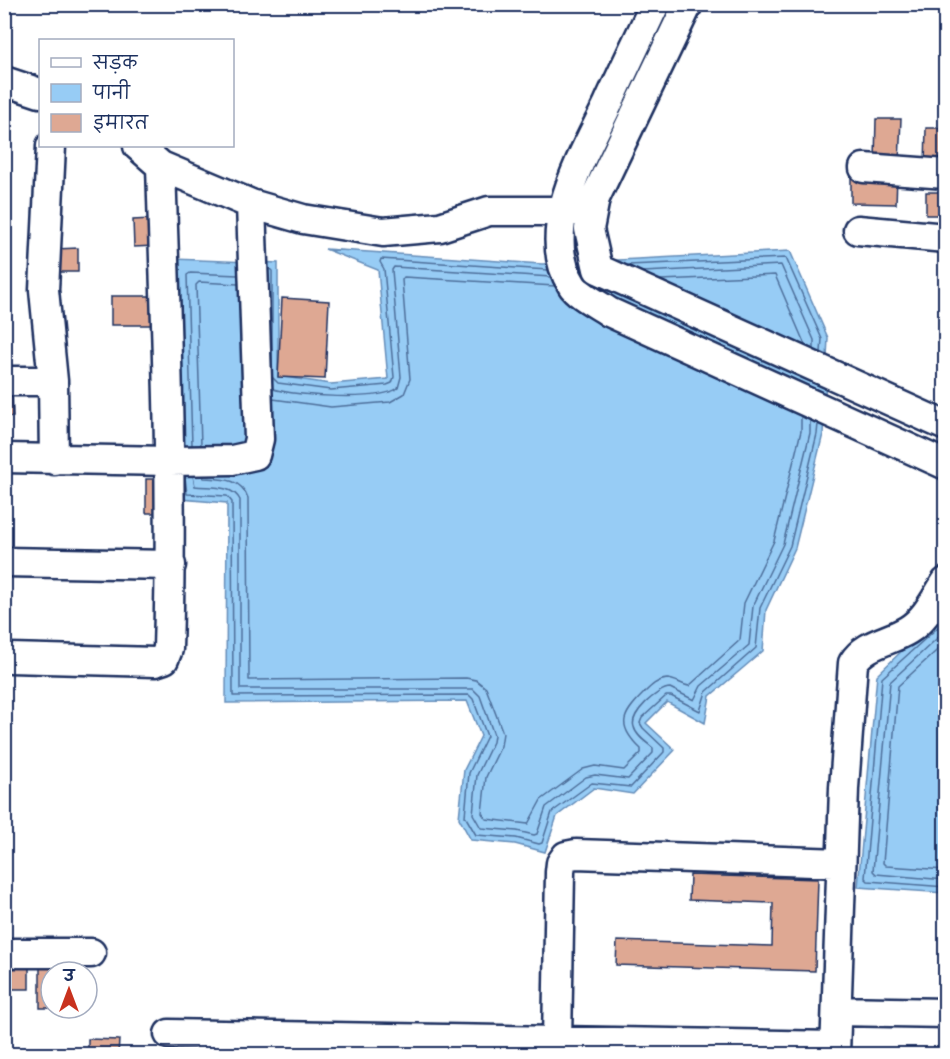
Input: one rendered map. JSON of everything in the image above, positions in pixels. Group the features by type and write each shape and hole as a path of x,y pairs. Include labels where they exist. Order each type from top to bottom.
{"street":[{"path":"655,4 572,179 564,210 559,245 564,268 573,288 609,312 945,465"},
{"path":"688,4 594,198 589,230 598,269 945,426"},
{"path":"4,81 39,93"},
{"path":"51,147 44,290 53,381 54,460"},
{"path":"139,147 161,166 251,204 303,219 384,232 440,227 489,211 592,211"},
{"path":"10,658 155,662 164,659 168,649 171,565 170,461 161,166"},
{"path":"864,168 945,174"},
{"path":"4,458 170,461 245,458 255,454 259,446 251,204"},
{"path":"858,230 945,238"},
{"path":"4,381 53,381"},
{"path":"4,562 171,565"},
{"path":"169,1034 557,1042 670,1049 835,1050 843,788 853,663 858,655 873,645 907,630 918,622 945,582"},
{"path":"557,1042 560,872 561,862 566,856 576,854 841,863"},
{"path":"4,953 91,953"},
{"path":"837,1011 945,1013"}],"water":[{"path":"325,249 542,264 790,251 828,338 823,434 795,548 766,610 763,651 710,696 705,723 667,702 646,723 675,750 633,794 594,788 557,816 545,852 515,844 471,840 459,818 464,770 481,736 467,701 226,703 227,503 180,499 173,259 278,263 278,376 331,384 388,379 378,270"},
{"path":"945,609 945,893 858,887 877,675"}],"building":[{"path":"876,119 901,119 899,162 875,161"},
{"path":"926,128 946,128 946,166 925,165"},
{"path":"851,176 897,177 896,204 851,203"},
{"path":"926,192 946,192 946,215 926,215"},
{"path":"152,219 154,246 134,247 133,220"},
{"path":"78,248 78,272 56,272 56,249"},
{"path":"111,296 158,296 158,325 111,325"},
{"path":"282,298 329,301 325,379 278,377"},
{"path":"4,388 12,388 13,417 4,417"},
{"path":"146,479 161,479 160,513 146,513"},
{"path":"690,875 818,879 815,971 616,965 617,941 772,946 773,903 689,900"},
{"path":"9,960 29,960 29,989 9,989"},
{"path":"88,1039 119,1040 118,1054 88,1053"}]}
